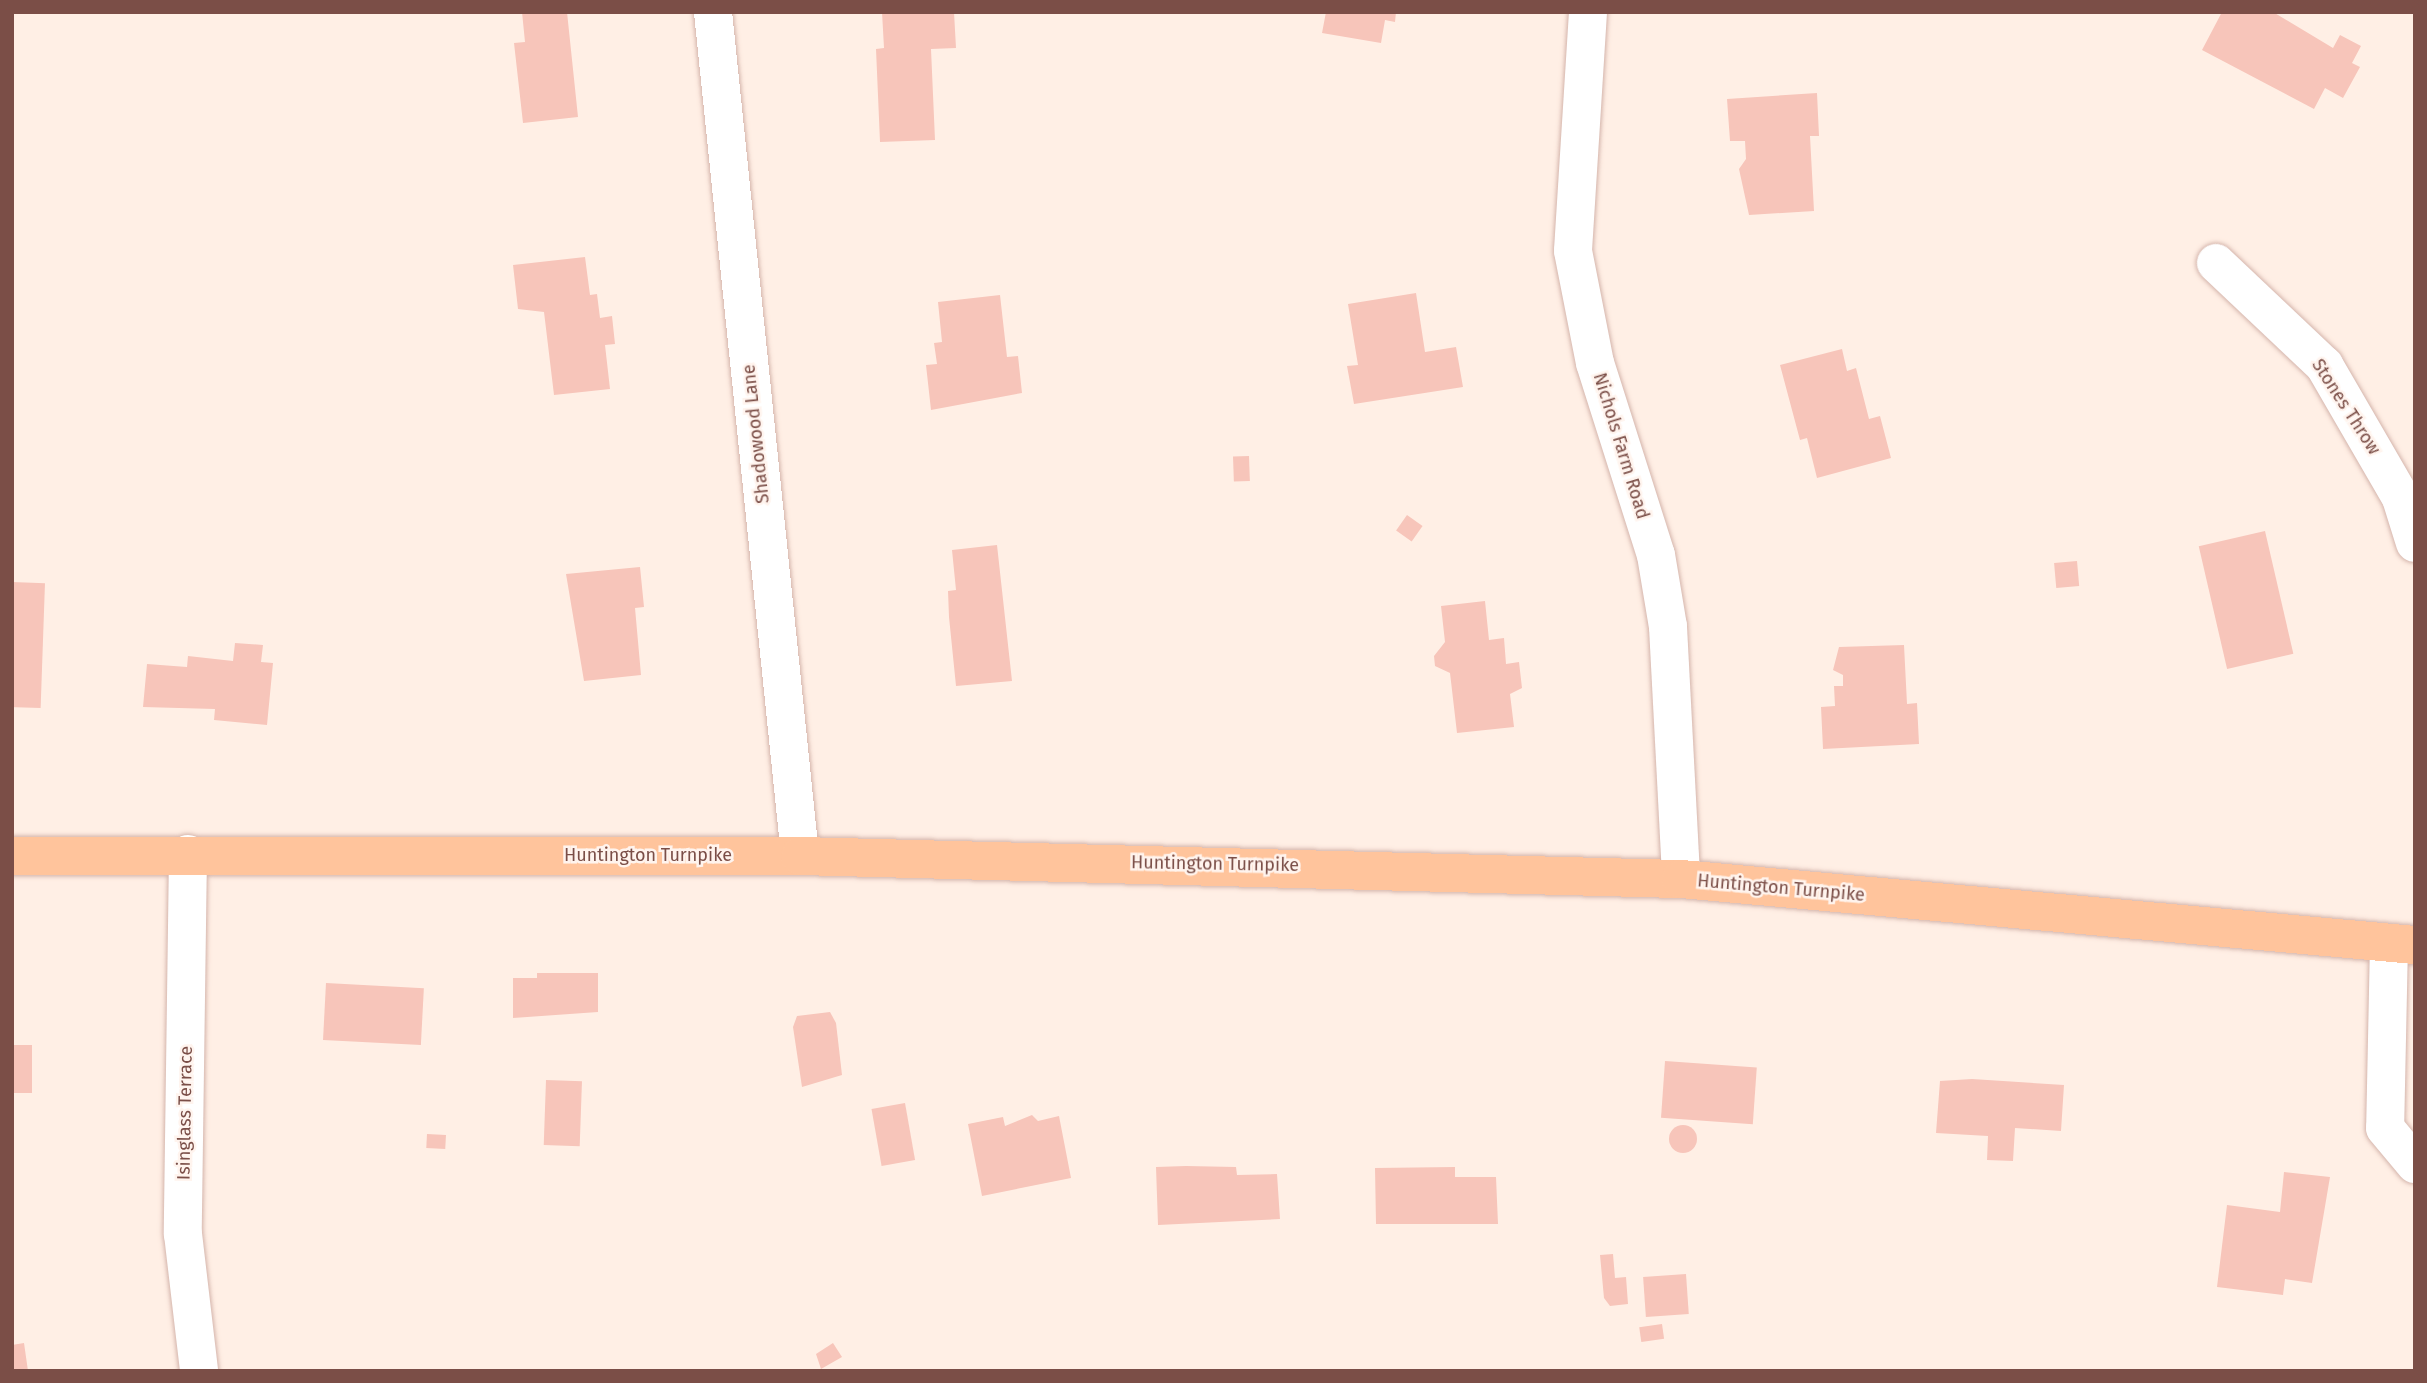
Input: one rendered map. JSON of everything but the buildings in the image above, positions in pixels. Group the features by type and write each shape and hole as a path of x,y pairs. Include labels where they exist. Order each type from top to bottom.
{"main road":[{"name":"Huntington Turnpike","path":"12,856 800,856 1681,880 2402,944"}],"street":[{"name":"Shadowood Lane","path":"713,12 800,856"},
{"name":"Nichols Farm Road","path":"1588,12 1573,251 1595,363 1656,555 1668,627 1681,880"},
{"name":"Stones Throw","path":"2216,263 2324,365 2401,498 2415,543"},
{"name":"Isinglass Terrace","path":"188,854 183,1234 199,1371"},
{"path":"2402,944 2385,1128 2415,1164"}]}
